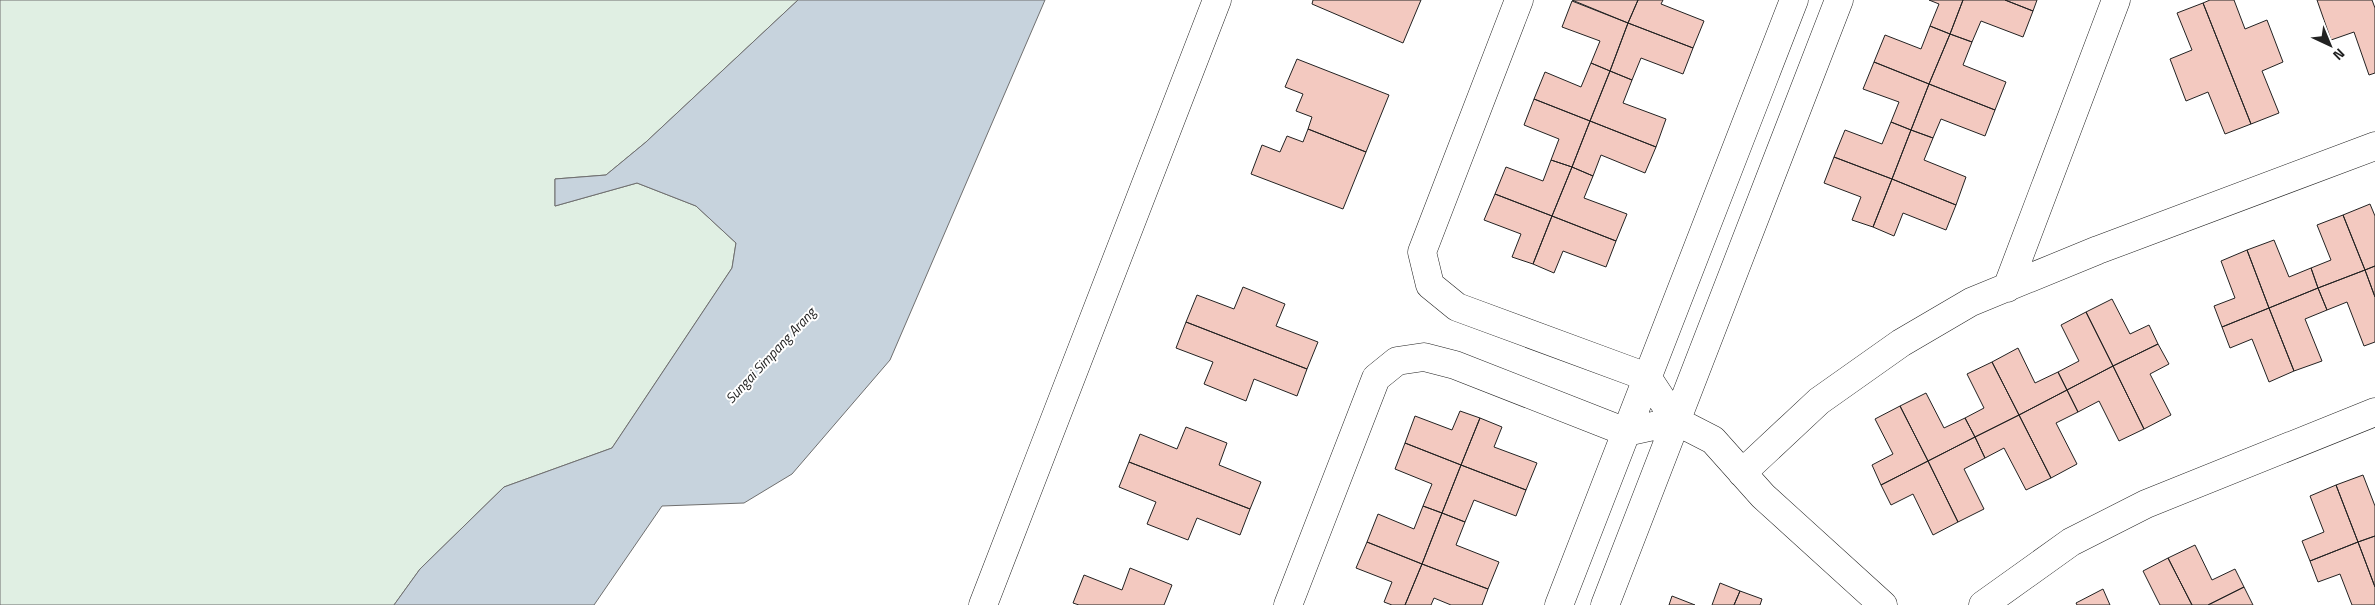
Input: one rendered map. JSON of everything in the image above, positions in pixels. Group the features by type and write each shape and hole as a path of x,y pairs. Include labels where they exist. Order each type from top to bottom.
{"street":[{"path":"983,605 1217,0"},
{"path":"1519,0 1422,252 1430,285 1457,307 1647,378 1676,421 1713,440 1763,496 1882,605"},
{"path":"1559,605 1794,0"},
{"path":"1605,605 1839,0"},
{"path":"2006,288 2116,0"},
{"path":"1742,473 1819,401 1901,343 1971,302 2098,250 2375,146"},
{"path":"1288,605 1376,378 1397,361 1424,357 1455,365 1626,432 1676,421"},
{"path":"1984,605 2071,542 2146,504 2375,412"}],"green space":[{"path":"0,0 798,0 646,142 606,175 555,179 555,206 637,183 696,206 736,243 732,268 612,448 504,487 420,569 394,605 0,605"}],"water":[{"name":"Sungai Simpang Arang","path":"798,0 1045,0 890,360 792,474 744,503 662,506 594,605 394,605 420,569 504,487 612,448 732,268 736,243 696,206 637,183 555,206 555,179 606,175 646,142"}],"building":[{"path":"1313,0 1421,0 1403,43 1312,4"},
{"path":"1572,0 1638,0 1628,23"},
{"path":"1638,0 1663,0 1661,4 1704,21 1693,48 1628,23"},
{"path":"1929,0 1963,0 1950,34 1930,26 1939,4"},
{"path":"1963,0 2005,0 2033,11 2023,37 1981,21 1972,42 1950,34"},
{"path":"2005,0 2037,0 2033,11"},
{"path":"2210,0 2234,0 2245,29 2267,20 2283,62 2262,71 2279,113 2251,124 2203,3"},
{"path":"2317,0 2372,0 2375,8 2375,73 2369,75 2354,32 2331,40"},
{"path":"1572,1 1628,23 1610,71 1591,63 1600,41 1562,27"},
{"path":"2203,3 2251,124 2225,134 2208,92 2186,101 2170,59 2192,50 2177,13"},
{"path":"1628,23 1693,48 1683,74 1641,58 1632,80 1610,71"},
{"path":"1930,26 1950,34 1929,84 1874,62 1885,35 1921,49"},
{"path":"1950,34 1972,42 1963,65 2006,82 1995,110 1929,84"},
{"path":"1297,59 1389,95 1366,152 1308,129 1312,117 1296,111 1303,94 1285,87"},
{"path":"1874,62 1929,84 1911,130 1891,122 1899,102 1863,89"},
{"path":"1591,63 1610,71 1590,121 1534,99 1545,72 1581,87"},
{"path":"1610,71 1632,80 1623,103 1666,119 1656,147 1590,121"},
{"path":"1929,84 1995,110 1985,136 1941,119 1933,138 1911,130"},
{"path":"1534,99 1590,121 1572,167 1551,160 1559,139 1524,125"},
{"path":"1590,121 1656,147 1645,173 1601,155 1593,176 1572,167"},
{"path":"1891,122 1911,130 1892,179 1834,157 1845,130 1882,144"},
{"path":"1308,129 1366,152 1343,209 1251,174 1262,145 1280,152 1287,136 1303,142"},
{"path":"1911,130 1933,138 1924,160 1966,177 1956,205 1892,179"},
{"path":"1834,157 1892,179 1873,227 1852,220 1861,197 1824,183"},
{"path":"1551,160 1572,167 1552,216 1495,194 1506,167 1543,181"},
{"path":"1572,167 1593,176 1584,198 1627,214 1616,241 1552,216"},
{"path":"1892,179 1956,205 1946,230 1903,213 1894,236 1873,227"},
{"path":"1495,194 1552,216 1533,264 1512,257 1521,234 1484,220"},
{"path":"2370,204 2375,216 2375,266 2365,270 2343,215"},
{"path":"2343,215 2365,270 2318,288 2311,268 2331,260 2317,225"},
{"path":"1552,216 1616,241 1606,267 1563,251 1554,273 1533,264"},
{"path":"2274,240 2289,277 2311,268 2318,288 2269,308 2247,250"},
{"path":"2247,250 2269,308 2222,327 2214,306 2235,298 2221,261"},
{"path":"2375,266 2375,297 2365,270"},
{"path":"2365,270 2375,297 2375,342 2364,346 2347,302 2327,310 2318,288"},
{"path":"1243,287 1285,304 1276,326 1318,342 1307,369 1186,322 1197,295 1234,309"},
{"path":"2318,288 2327,310 2305,319 2322,361 2294,371 2269,308"},
{"path":"2112,299 2130,334 2149,325 2158,344 2113,366 2086,312"},
{"path":"2269,308 2294,371 2269,382 2252,339 2230,348 2222,327"},
{"path":"2086,312 2113,366 2067,390 2058,372 2079,361 2061,325"},
{"path":"1186,322 1307,369 1297,396 1254,379 1246,401 1204,384 1213,362 1176,348"},
{"path":"2158,344 2169,364 2150,374 2171,415 2144,429 2113,366"},
{"path":"2018,348 2035,383 2058,372 2067,390 2019,415 1992,362"},
{"path":"1992,362 2019,415 1975,437 1965,418 1984,408 1967,374"},
{"path":"2113,366 2144,429 2119,441 2099,401 2078,412 2067,390"},
{"path":"2067,390 2078,412 2056,423 2077,464 2051,478 2019,415"},
{"path":"1926,393 1944,428 1965,418 1975,437 1928,461 1900,406"},
{"path":"1900,406 1928,461 1881,485 1872,465 1893,454 1875,419"},
{"path":"1460,411 1480,418 1461,465 1405,443 1415,416 1452,430"},
{"path":"2019,415 2051,478 2026,490 2004,448 1985,458 1975,437"},
{"path":"1480,418 1502,427 1494,447 1537,463 1526,490 1461,465"},
{"path":"1186,427 1227,443 1219,465 1261,482 1250,509 1129,462 1140,434 1177,449"},
{"path":"1975,437 1985,458 1964,469 1984,509 1958,522 1928,461"},
{"path":"1405,443 1461,465 1442,513 1423,506 1432,484 1395,469"},
{"path":"1928,461 1958,522 1933,535 1913,494 1891,505 1881,485"},
{"path":"1129,462 1250,509 1240,535 1197,518 1188,540 1147,524 1156,502 1119,487"},
{"path":"1461,465 1526,490 1516,516 1474,500 1465,522 1442,513"},
{"path":"2363,475 2375,506 2375,536 2358,542 2336,485"},
{"path":"2336,485 2358,542 2310,561 2302,541 2324,532 2310,496"},
{"path":"1423,506 1442,513 1422,564 1367,542 1378,514 1414,529"},
{"path":"1442,513 1465,522 1456,545 1499,562 1488,589 1422,564"},
{"path":"2375,536 2375,587 2358,542"},
{"path":"1367,542 1422,564 1405,605 1392,605 1384,602 1392,582 1356,568"},
{"path":"2358,542 2375,587 2375,605 2352,605 2340,574 2318,582 2310,561"},
{"path":"2195,545 2212,580 2235,569 2244,587 2208,605 2192,605 2168,558"},
{"path":"2168,558 2192,605 2160,605 2143,571"},
{"path":"1422,564 1488,589 1482,605 1451,605 1434,598 1431,605 1405,605"},
{"path":"1130,568 1172,585 1164,605 1079,605 1073,603 1084,575 1122,590"},
{"path":"1720,583 1740,591 1734,605 1712,605"},
{"path":"2244,587 2253,605 2208,605"},
{"path":"2103,589 2110,605 2077,605 2076,603"},
{"path":"1740,591 1762,599 1760,605 1734,605"},
{"path":"1672,596 1695,605 1669,605"}]}
